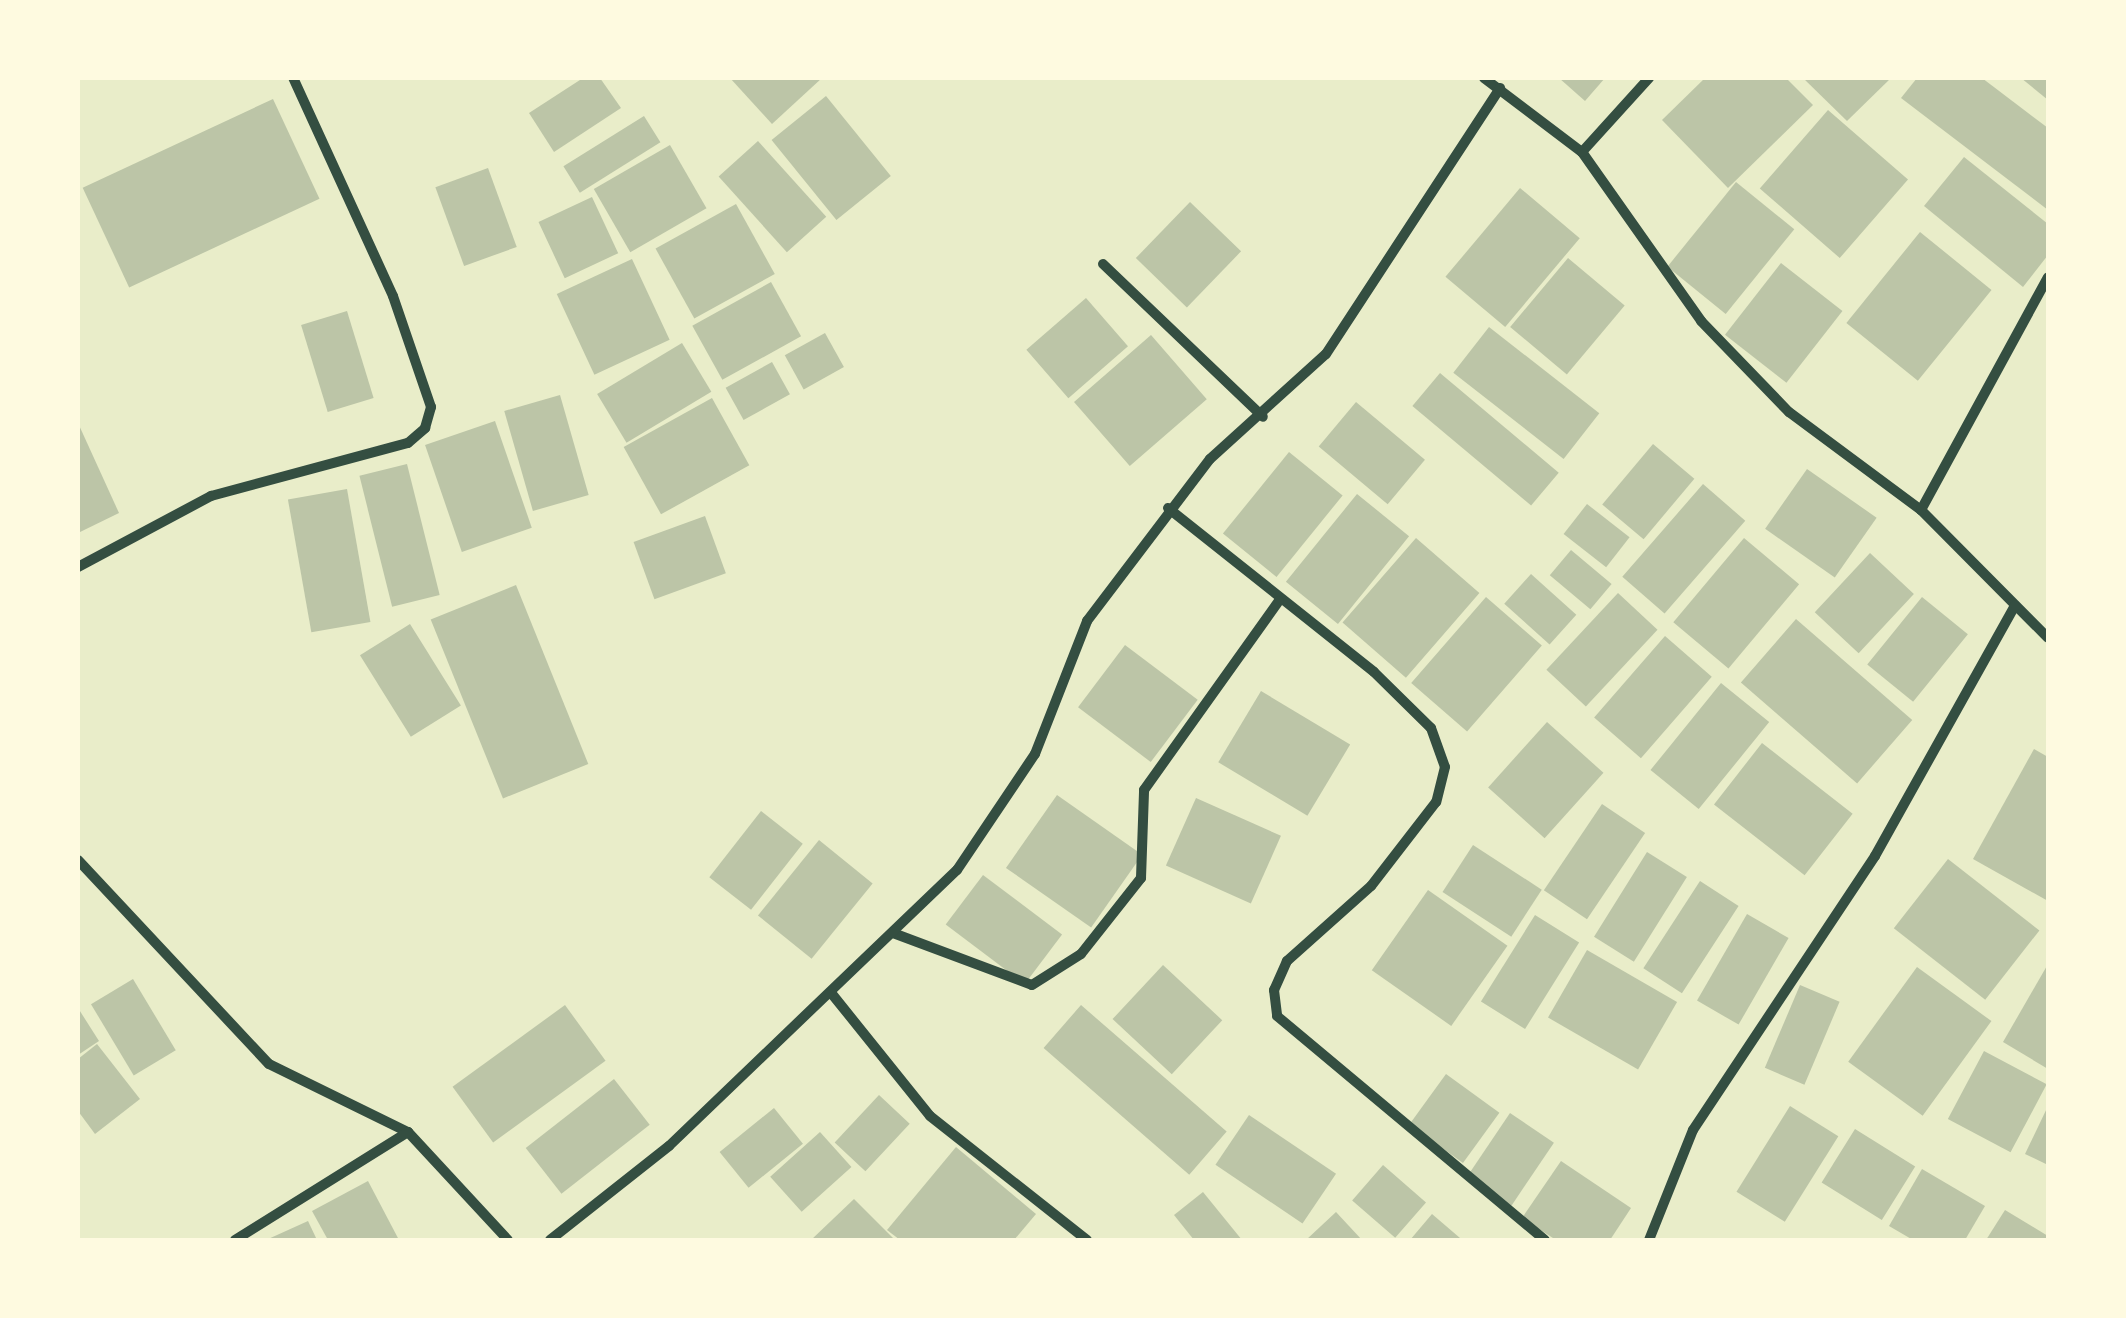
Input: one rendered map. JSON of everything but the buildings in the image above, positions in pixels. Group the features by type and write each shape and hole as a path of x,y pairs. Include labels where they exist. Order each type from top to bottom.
{"street":[{"path":"78,567 212,496 408,443 426,428 431,406 393,296 293,78"},
{"path":"1484,78 1582,152 1701,321 1790,412 1921,510 2048,638"},
{"path":"1582,152 1649,78"},
{"path":"550,1240 669,1146 832,994 956,870 1035,754 1087,621 1168,508 1263,417 1369,297 1500,88"},
{"path":"1103,264 1263,417"},
{"path":"1921,510 2048,276"},
{"path":"1168,508 1432,728 1445,767 1436,802 1371,886 1288,960 1274,990 1278,1016 1545,1240"},
{"path":"893,933 1032,986 1081,954 1141,878 1144,790 1279,600"},
{"path":"1649,1240 1694,1130 1875,856 2015,605"},
{"path":"78,860 269,1064 408,1132 508,1240"},
{"path":"832,994 930,1116 1087,1240"},
{"path":"235,1240 408,1132"}]}
